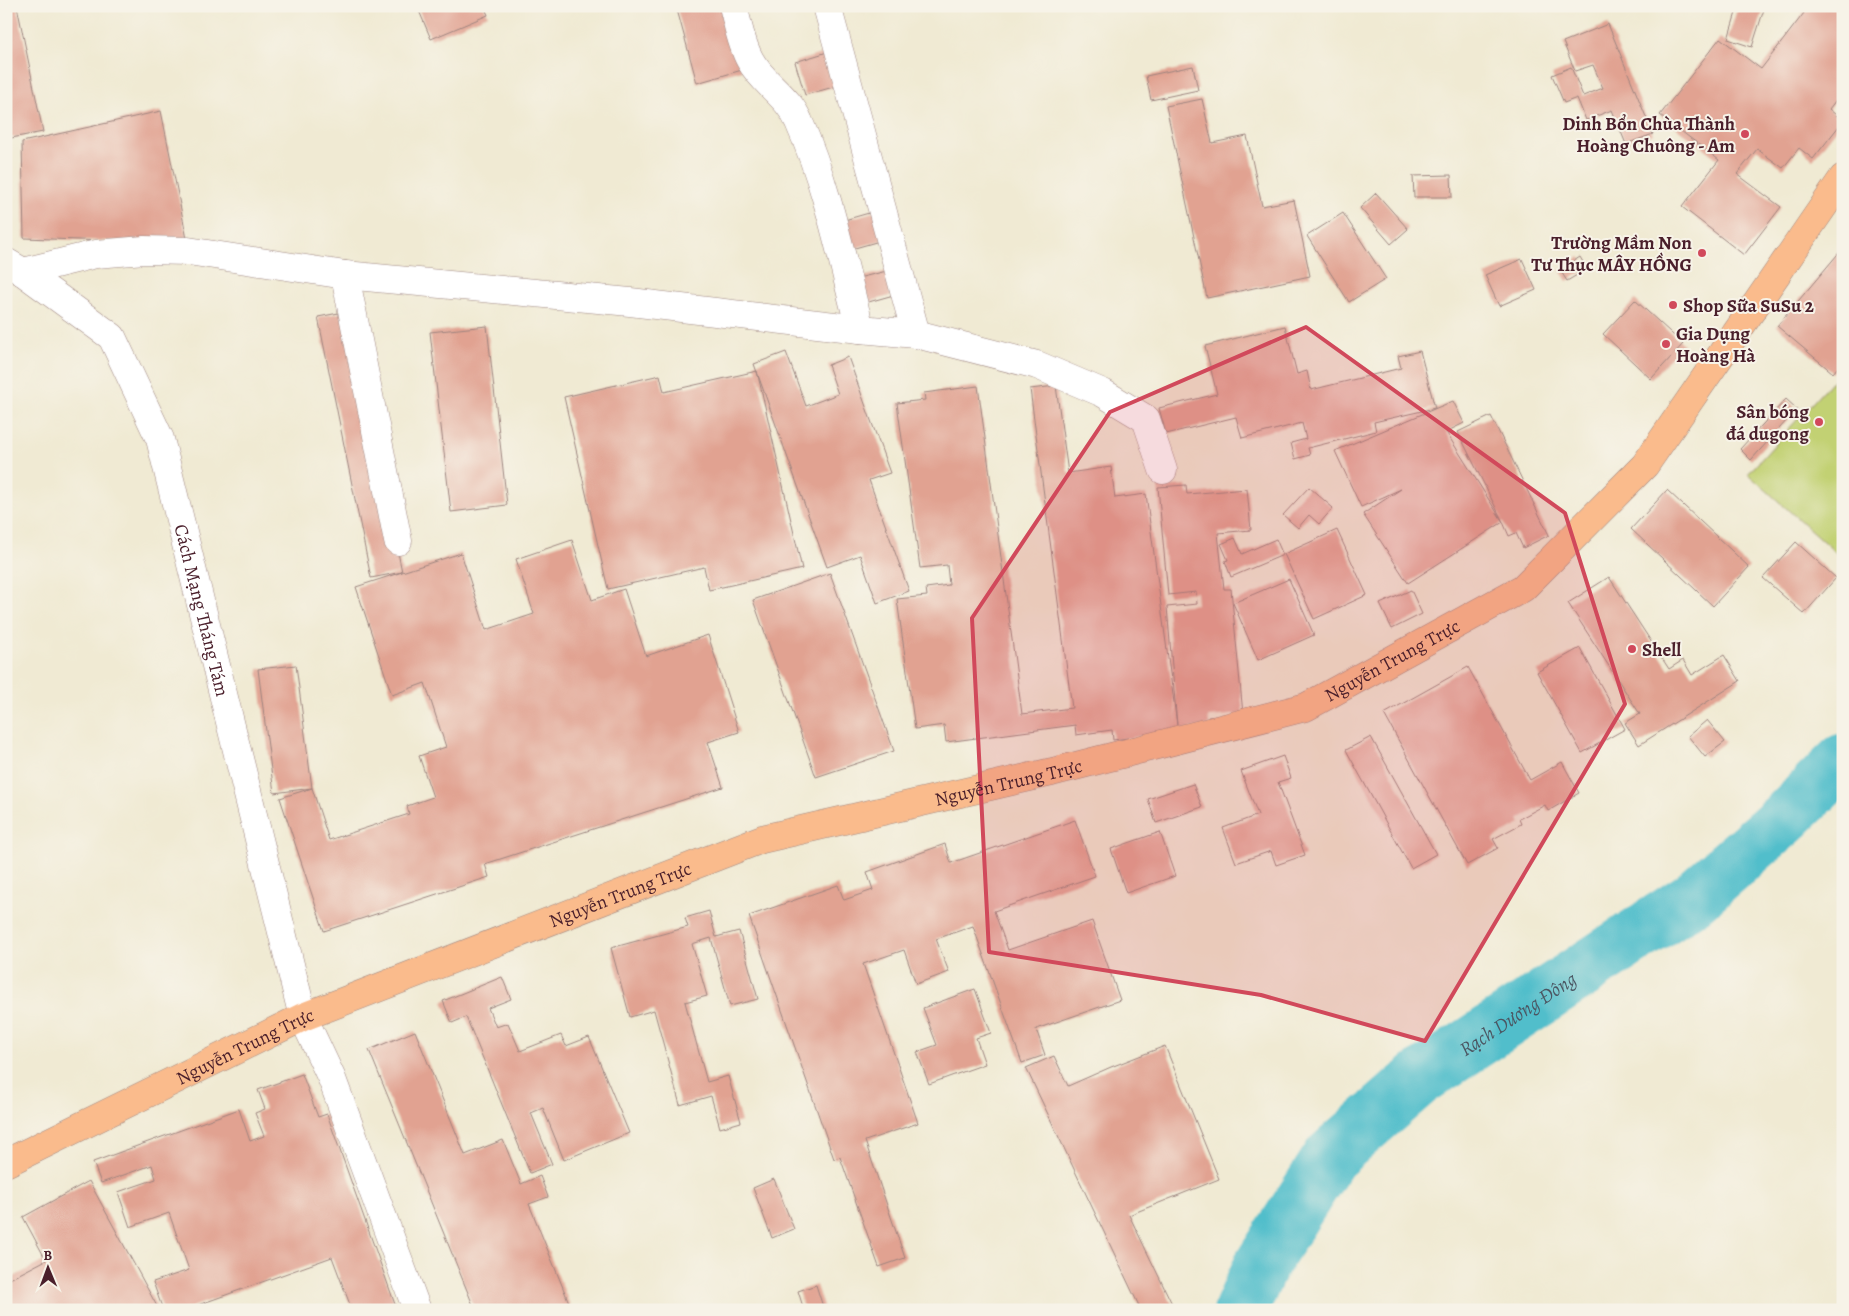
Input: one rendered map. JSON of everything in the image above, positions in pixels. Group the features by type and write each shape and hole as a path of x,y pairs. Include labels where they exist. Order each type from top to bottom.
{"main road":[{"name":"Nguyễn Trung Trực","path":"6,1163 303,1016 762,839 1052,772 1306,708 1523,588 1645,465 1843,178"}],"street":[{"path":"733,6 742,42 750,61 789,103 799,120 820,180 860,329"},
{"path":"827,6 916,334"},
{"path":"15,267 96,254 144,250 188,251 345,275 630,302 916,334 1037,365 1103,393 1146,419 1163,470"},
{"name":"Cách Mạng Tháng Tám","path":"15,267 112,337 160,440 303,1016 332,1078 417,1310"},
{"path":"345,275 398,541"}],"highlighted area":[{"path":"1306,327 1565,513 1625,704 1425,1041 1261,995 989,952 972,618 1110,412"}],"green space":[{"name":"Sân bóng đá dugong","path":"1843,369 1843,559 1748,474"}],"building":[{"path":"6,6 17,6 43,132 6,139"},
{"path":"417,6 484,6 488,15 431,39"},
{"path":"676,6 725,6 742,70 697,83"},
{"path":"1738,6 1765,6 1752,47 1728,39"},
{"path":"1799,6 1843,6 1843,99 1839,96 1829,109 1843,121 1813,159 1799,148 1783,168 1757,149 1737,174 1781,207 1744,255 1682,207 1719,160 1660,115 1720,38 1761,69 1804,13 1798,8"},
{"path":"1608,24 1653,134 1626,144 1612,110 1586,120 1577,98 1564,103 1552,75 1571,67 1583,96 1603,88 1593,65 1575,71 1563,42"},
{"path":"834,50 844,84 805,95 795,62"},
{"path":"1193,66 1198,90 1151,100 1146,76"},
{"path":"1202,99 1212,143 1247,136 1262,206 1294,200 1310,276 1207,298 1166,106"},
{"path":"161,111 188,244 24,238 22,142"},
{"path":"1451,175 1452,197 1414,197 1413,176"},
{"path":"1376,193 1408,229 1391,244 1360,208"},
{"path":"876,211 883,240 848,250 841,221"},
{"path":"1343,213 1386,279 1349,302 1307,236"},
{"path":"1843,248 1843,361 1833,373 1777,326"},
{"path":"1580,257 1587,269 1567,281 1560,270"},
{"path":"1522,259 1536,290 1499,306 1485,275"},
{"path":"891,270 897,294 865,303 858,278"},
{"path":"1635,300 1683,344 1651,379 1603,334"},
{"path":"349,311 402,572 371,578 318,317"},
{"path":"487,326 507,505 451,512 430,332"},
{"path":"1285,326 1297,374 1307,371 1311,390 1401,368 1398,356 1420,351 1435,408 1374,422 1376,431 1308,448 1310,455 1295,459 1291,443 1306,439 1302,423 1242,438 1236,417 1166,434 1159,408 1217,394 1205,346"},
{"path":"786,352 806,406 838,394 828,365 848,357 890,473 869,480 909,591 877,603 860,555 827,567 754,364"},
{"path":"757,371 802,569 709,590 704,567 608,589 564,397 660,375 664,392"},
{"path":"978,386 1022,714 1072,708 1030,389 1056,386 1068,473 1111,467 1115,498 1146,494 1177,725 1167,607 1197,604 1196,592 1168,595 1158,487 1186,485 1187,494 1247,489 1251,530 1218,533 1224,589 1231,589 1243,714 1208,717 1209,725 1113,740 1112,730 1076,735 1075,725 946,742 944,725 915,729 897,599 927,596 926,588 949,585 947,565 920,568 897,403 925,400 924,393"},
{"path":"1786,399 1797,409 1751,460 1740,449"},
{"path":"1453,401 1464,423 1446,432 1503,522 1408,583 1363,514 1401,489 1361,507 1335,451"},
{"path":"1491,416 1549,535 1523,548 1516,533 1509,536 1458,432"},
{"path":"1309,487 1333,508 1319,524 1309,515 1298,528 1283,515"},
{"path":"1667,490 1749,567 1713,606 1631,529"},
{"path":"1337,530 1367,595 1314,619 1284,554"},
{"path":"1235,538 1242,554 1276,539 1283,555 1231,577 1225,561 1228,560 1221,544"},
{"path":"572,540 592,600 624,589 646,656 708,635 739,732 708,742 723,787 485,864 489,877 324,931 280,798 312,788 329,840 409,814 407,806 433,797 419,756 446,747 425,683 392,695 356,587 461,553 486,630 534,614 516,559"},
{"path":"1796,542 1836,578 1804,614 1763,578"},
{"path":"830,573 894,751 816,777 753,600"},
{"path":"1609,577 1669,669 1683,660 1692,675 1724,655 1740,681 1639,745 1625,723 1640,714 1568,603"},
{"path":"1289,579 1314,635 1258,660 1233,603"},
{"path":"1411,590 1422,614 1392,629 1380,604"},
{"path":"1580,648 1625,729 1582,753 1537,672"},
{"path":"296,665 312,788 274,793 258,669"},
{"path":"1468,667 1530,780 1562,762 1579,793 1548,811 1545,805 1519,819 1521,824 1493,839 1498,848 1467,865 1384,714"},
{"path":"1707,720 1725,742 1705,757 1688,736"},
{"path":"1371,737 1436,854 1411,868 1346,750"},
{"path":"1283,756 1291,778 1278,782 1305,855 1276,865 1271,851 1236,863 1223,828 1258,815 1241,771"},
{"path":"1193,784 1202,807 1156,823 1148,799"},
{"path":"1075,820 1095,876 994,911 1008,950 1092,921 1120,1000 1036,1029 1045,1055 1022,1063 973,926 936,939 949,972 916,984 904,950 863,964 918,1123 865,1141 905,1258 879,1267 840,1157 834,1159 749,916 838,885 844,900 873,890 867,872 945,844 951,863"},
{"path":"1160,832 1175,876 1126,893 1111,849"},
{"path":"709,911 716,937 739,931 758,999 730,1006 711,938 692,944 707,996 685,1002 707,1082 728,1076 741,1122 720,1128 711,1096 680,1105 654,1010 630,1017 611,948 688,927 685,918"},
{"path":"502,977 511,999 488,1008 496,1027 508,1023 520,1051 561,1035 566,1046 589,1037 629,1133 564,1160 543,1108 531,1113 552,1164 530,1173 466,1017 452,1023 443,1001"},
{"path":"975,989 991,1033 976,1038 985,1064 929,1084 917,1052 937,1045 923,1008"},
{"path":"415,1031 465,1155 503,1140 521,1184 540,1176 548,1197 529,1204 572,1310 475,1310 369,1050"},
{"path":"1165,1046 1219,1179 1129,1215 1175,1310 1141,1310 1026,1068 1054,1056 1068,1086"},
{"path":"302,1074 318,1117 327,1114 397,1310 352,1310 332,1257 184,1310 163,1310 153,1282 189,1270 169,1213 130,1227 118,1192 156,1179 152,1165 101,1183 93,1162 239,1109 250,1141 264,1136 255,1113 265,1109 258,1090"},
{"path":"774,1179 794,1229 772,1238 753,1188"},
{"path":"89,1181 159,1310 6,1310 6,1281 46,1260 23,1217"},
{"path":"816,1285 824,1310 804,1310 798,1291"}],"waterway":[{"name":"Rạch Dương Đông","path":"1241,1310 1260,1267 1330,1157 1419,1079 1693,898 1786,817 1843,761"}],"place":[{"name":"Dinh Bổn Chùa Thành Hoàng Chuông - Am","path":"1745,134"},
{"name":"Trường Mầm Non Tư Thục MÂY HỒNG","path":"1702,253"},
{"name":"Shop Sữa SuSu 2","path":"1673,305"},
{"name":"Gia Dụng Hoàng Hà","path":"1666,344"},
{"name":"Sân bóng đá dugong","path":"1819,422"},
{"name":"Shell","path":"1632,649"}]}
